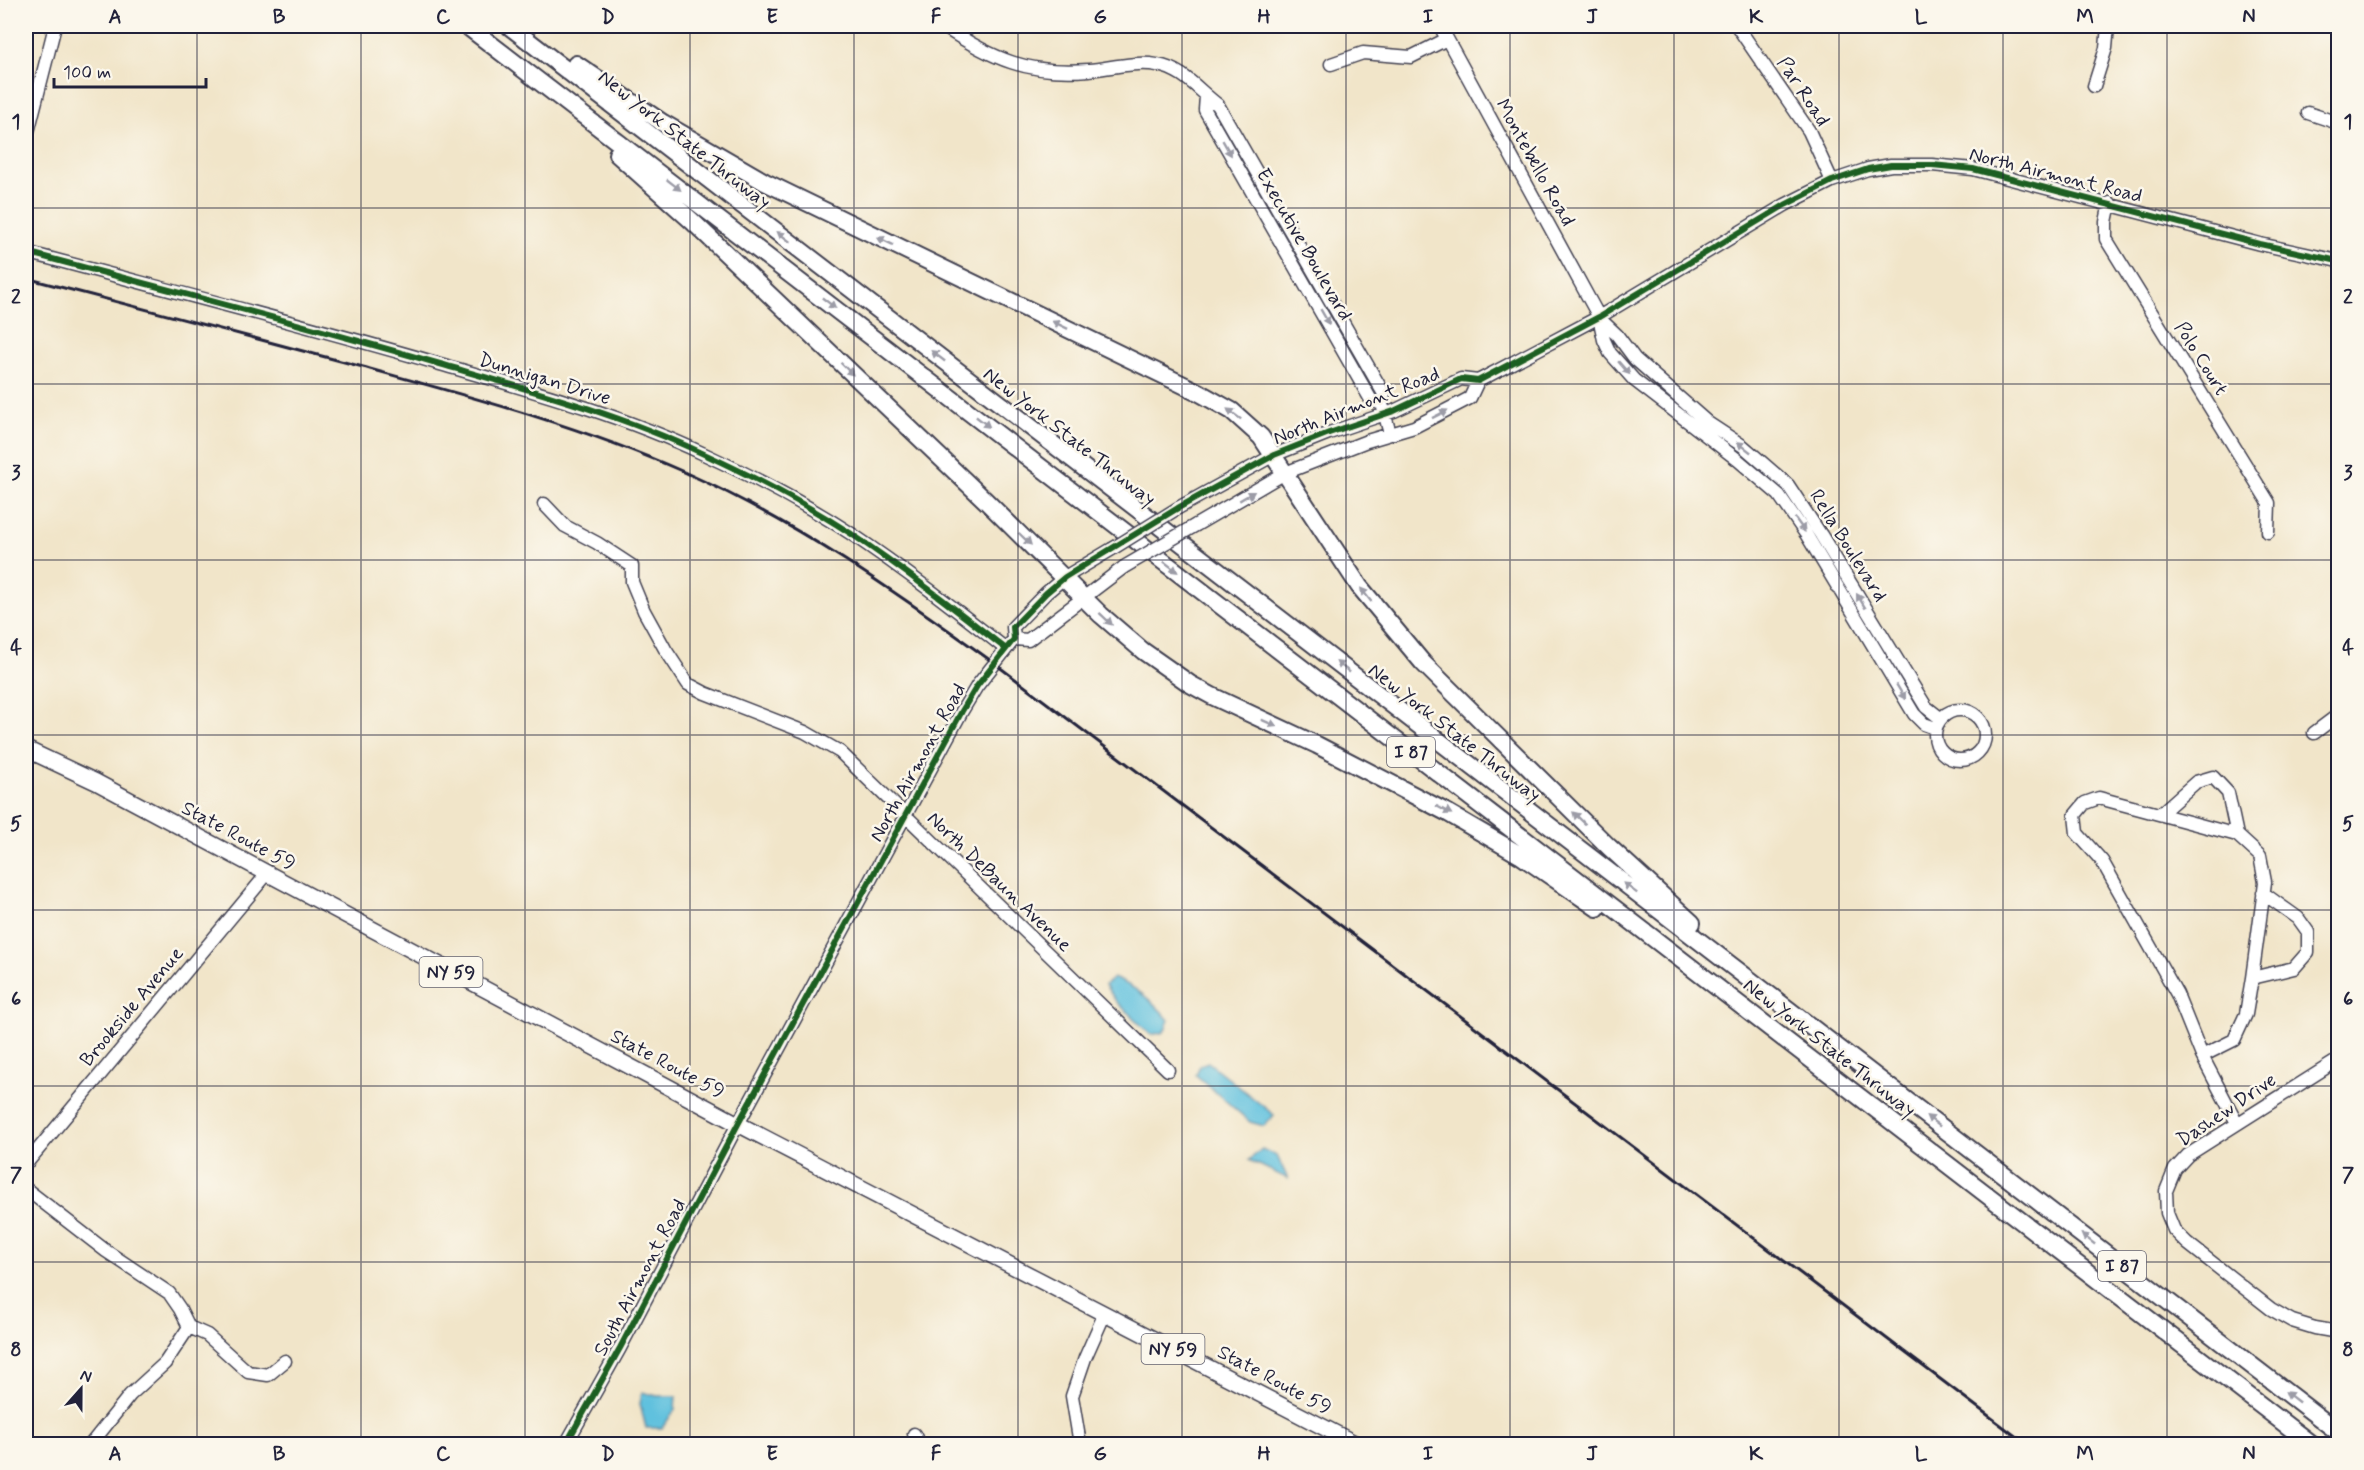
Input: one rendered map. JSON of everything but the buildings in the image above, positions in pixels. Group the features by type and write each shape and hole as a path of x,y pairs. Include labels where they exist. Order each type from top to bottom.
{"highway":[{"name":"New York State Thruway","path":"467,26 2311,1444"},
{"name":"New York State Thruway","path":"509,26 2338,1432"},
{"path":"521,26 663,123 765,182 1216,401 1247,423 1274,455 1359,586 1423,663 1608,847 1810,1026"},
{"path":"511,59 683,213 1123,635 1190,684 1410,792 1486,834 1551,876 1794,1046"}],"main road":[{"name":"State Route 59","path":"26,749 96,782 738,1124 1356,1444"}],"street":[{"path":"26,140 55,26"},
{"name":"Executive Boulevard","path":"944,26 972,45 1018,65 1047,70 1156,65 1173,70 1193,82 1218,105 1384,394 1383,409 1390,434"},
{"name":"Montebello Road","path":"1440,26 1599,317"},
{"name":"Par Road","path":"1737,26 1809,131 1832,181"},
{"path":"2094,86 2106,48 2108,26"},
{"path":"1331,64 1363,53 1412,57 1448,39"},
{"path":"2308,113 2338,123"},
{"name":"North Airmont Road","path":"738,1124 962,711 1010,644 1013,627 1046,592 1065,577 1178,507 1274,455 1383,409 1461,380 1478,381 1599,317 1785,205 1832,181 1868,169 1891,165 1945,165 1973,169 2260,244 2338,261"},
{"name":"Polo Court","path":"2110,203 2106,222 2106,239 2269,502 2268,532"},
{"name":"Dunnigan Drive","path":"26,252 404,354 576,403 630,422 753,478 849,533 1010,644"},
{"name":"Rella Boulevard","path":"1599,317 1604,340 1611,353 1634,380 1705,428 1743,446 1788,485 1821,535 1914,714 1924,724 1937,723"},
{"name":"North Airmont Road","path":"1010,644 1028,640 1124,567 1285,473 1414,427 1470,398 1478,381"},
{"name":"Rella Boulevard","path":"1705,428 1777,494 1871,630"},
{"name":"Rella Boulevard","path":"1777,494 1788,485"},
{"name":"North DeBaun Avenue","path":"544,504 565,526 597,543 632,566 632,582 644,611 688,684 705,693 805,732 840,752 1168,1070"},
{"path":"2314,733 2338,715"},
{"path":"2160,814 2196,782 2213,777 2228,793 2237,835"},
{"path":"2202,1056 2234,1040 2246,1014 2265,882 2260,856 2237,835 2099,798 2085,803 2075,815 2077,833 2102,861 2170,983 2202,1056 2237,1123"},
{"name":"Brookside Avenue","path":"26,1164 267,874"},
{"path":"2252,978 2294,968 2308,952 2308,932 2298,918 2263,893"},
{"name":"Dashew Drive","path":"2338,1060 2197,1148 2175,1169 2166,1191 2167,1213 2174,1230 2187,1243 2271,1309 2292,1321 2338,1332"},
{"name":"South Airmont Road","path":"566,1444 738,1124"},
{"path":"26,1189 106,1251 169,1293 189,1327 207,1335 248,1372 268,1375 285,1362"},
{"path":"1080,1444 1072,1396 1085,1358 1105,1313"},
{"path":"91,1444 130,1395 165,1363 189,1327"}],"water":[{"path":"1113,978 1136,990 1163,1013 1169,1020 1164,1032 1151,1035 1116,1001 1105,985"},
{"path":"1208,1062 1274,1115 1264,1126 1250,1122 1196,1075 1200,1065"},
{"path":"1262,1149 1277,1156 1288,1179 1249,1160"},
{"path":"642,1392 657,1396 676,1396 675,1410 662,1428 646,1428 640,1404"}],"railway":[{"path":"26,278 363,367 566,426 684,472 805,535 882,584 994,663 2026,1444"}],"cycle path":[{"path":"566,1444 620,1348 738,1124 962,711 977,686 1014,639 1013,627 1065,577 1178,508 1274,455 1394,411 1461,379 1478,381 1599,317 1785,205 1832,181 1868,169 1891,165 1932,165 1973,169 2260,244 2338,261"},
{"path":"26,252 507,383 640,427 760,481 833,522 910,575 1006,649"}]}
